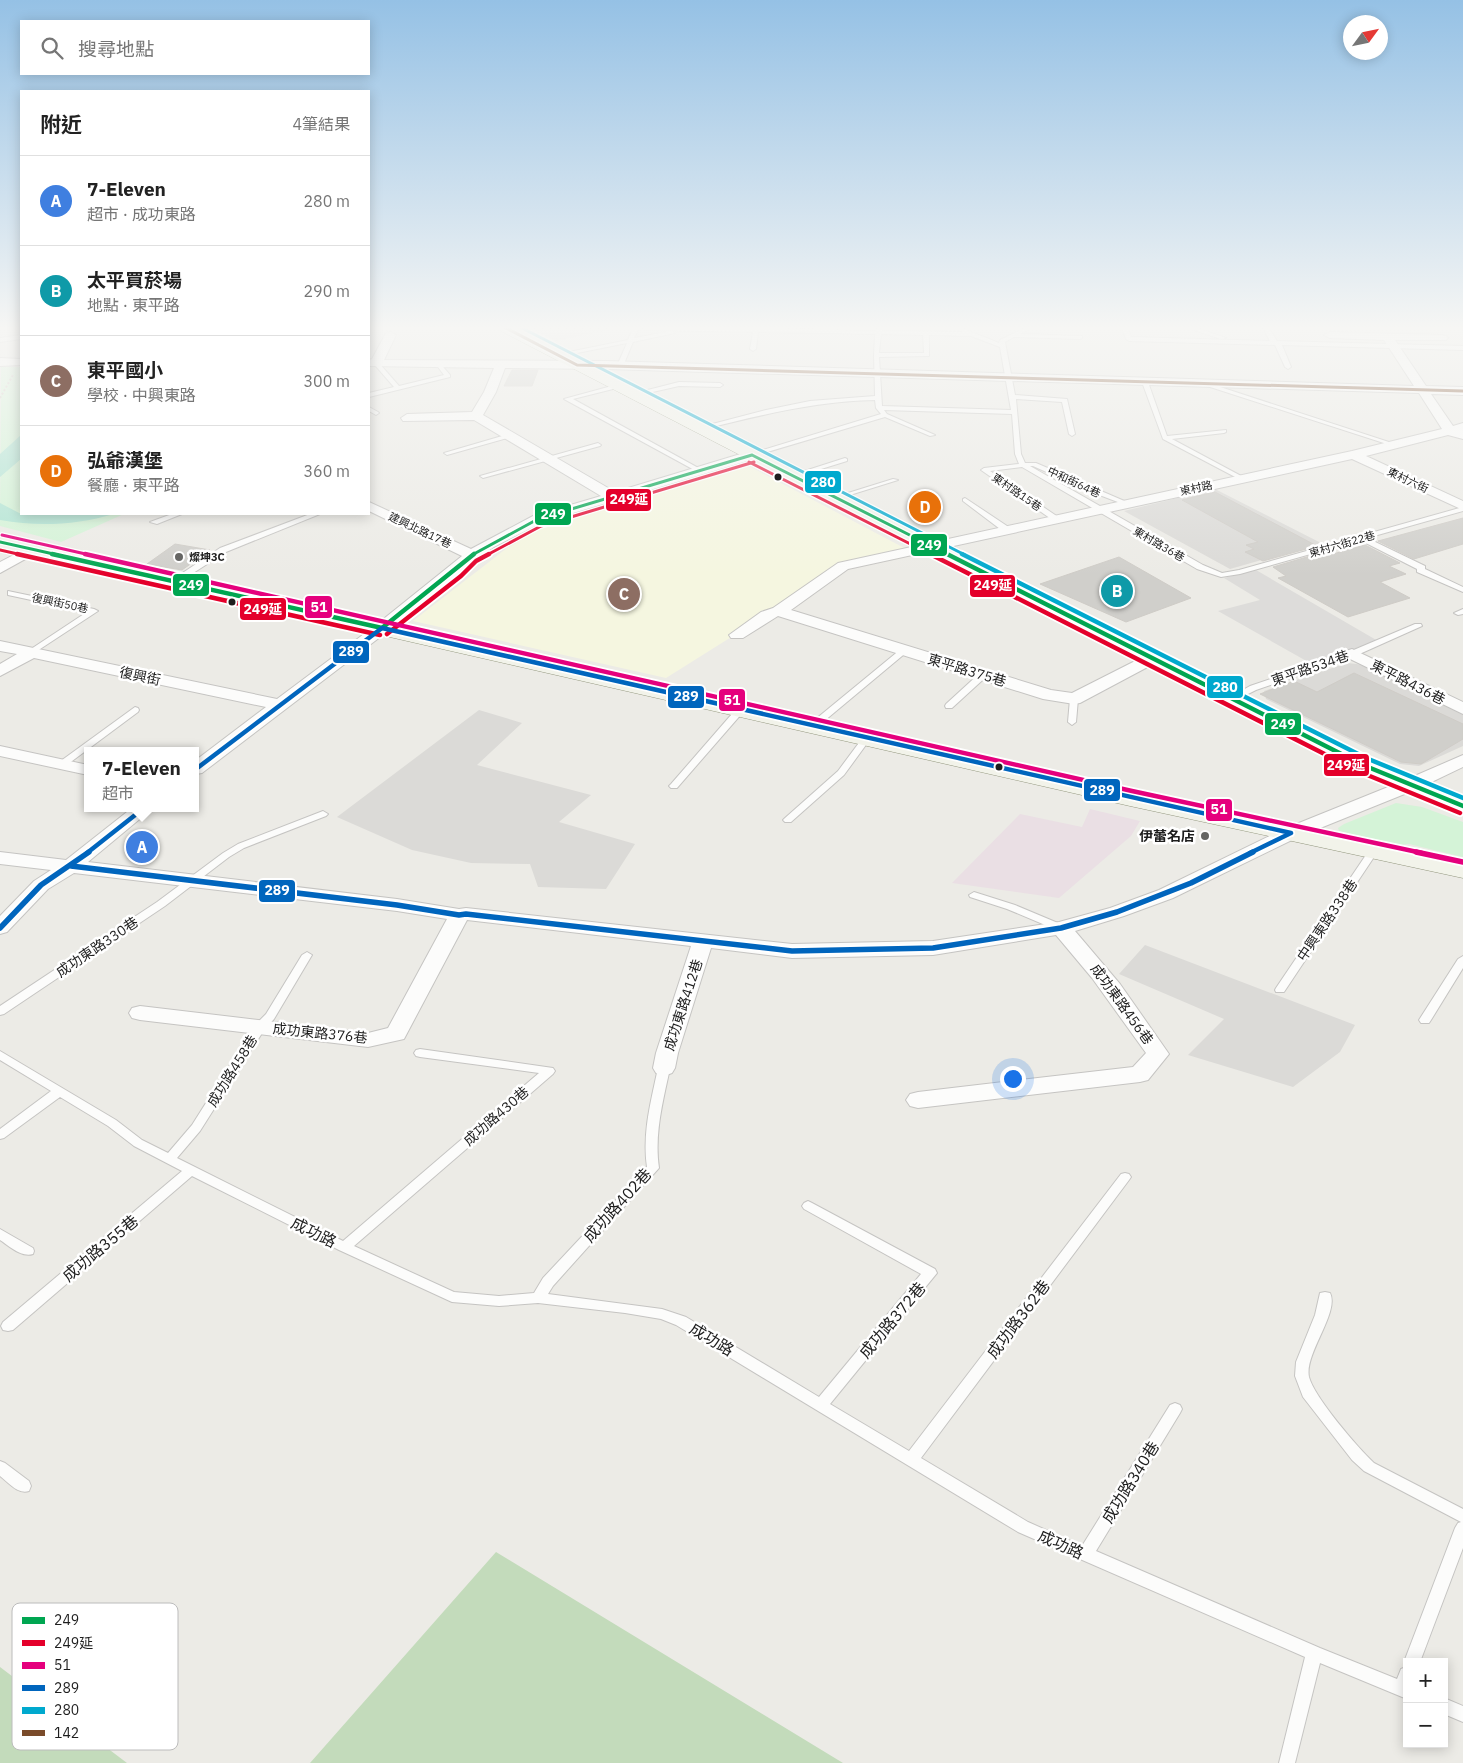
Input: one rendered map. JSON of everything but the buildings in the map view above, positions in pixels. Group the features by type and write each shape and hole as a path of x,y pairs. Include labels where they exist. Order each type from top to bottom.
{"street":[{"path":"476,416 479,410"},
{"path":"666,410 1230,699 1363,765 1463,806"},
{"path":"1440,410 1463,437"},
{"path":"407,418 476,416 546,459 612,496"},
{"name":"東村路","path":"929,546 1353,455 1456,428"},
{"path":"199,767 382,628 456,570 472,555 538,519 752,454"},
{"name":"東村六街","path":"1353,455 1463,507"},
{"name":"建興北路17巷","path":"370,506 472,555"},
{"path":"0,542 867,738 1463,870"},
{"path":"737,635 767,615 779,611 843,566 929,546"},
{"path":"0,568 32,549"},
{"name":"東平路375巷","path":"779,611 796,618 1048,694 1074,698"},
{"name":"復興街","path":"0,646 280,705"},
{"path":"0,671 31,653"},
{"name":"東平路436巷","path":"1352,654 1463,709"},
{"path":"1074,698 1151,659"},
{"path":"0,751 84,769"},
{"path":"0,858 397,905 459,915 466,914 792,951 911,950 1062,928 1117,912 1166,894 1291,833 1410,785 1463,760"},
{"path":"0,928 41,885 71,866 139,812"},
{"name":"成功東路376巷","path":"140,1012 368,1040 396,1034 459,915"},
{"name":"成功東路456巷","path":"918,1100 1140,1074 1158,1054 1120,998 1080,947 1062,928"},
{"name":"成功東路412巷","path":"664,1068 667,1053 703,942"}],"lane":[{"path":"371,410 376,413"},
{"path":"588,410 700,471"},
{"path":"700,428 779,410"},
{"path":"881,410 885,415 932,435"},
{"path":"956,410 1015,412 1018,454 1023,465"},
{"path":"1066,410 1072,434"},
{"path":"1155,410 1165,438 1241,478"},
{"path":"1287,410 1392,444"},
{"path":"752,454 885,415"},
{"path":"1165,438 1224,431"},
{"path":"447,453 509,436"},
{"path":"483,476 598,445"},
{"path":"792,476 845,460"},
{"name":"中和街64巷","path":"1023,465 1034,464 1125,504"},
{"name":"中和街64巷","path":"1023,465 1099,510"},
{"name":"東村路15巷","path":"1023,465 984,470 1057,519"},
{"path":"835,498 895,480"},
{"path":"965,500 1007,530"},
{"name":"東村六街22巷","path":"1221,575 1240,572 1362,538 1463,507"},
{"name":"東村路36巷","path":"1099,510 1200,567 1221,575"},
{"path":"154,522 175,515"},
{"path":"173,582 223,550 313,515"},
{"path":"1362,538 1463,590"},
{"name":"復興街50巷","path":"10,593 94,611 31,653"},
{"name":"東平路534巷","path":"1230,699 1253,688 1352,654 1418,626"},
{"path":"814,725 904,651"},
{"path":"949,706 984,674"},
{"path":"1072,722 1074,698"},
{"path":"674,786 741,709"},
{"path":"85,747 135,710"},
{"path":"788,820 841,773 867,738"},
{"path":"61,765 84,748"},
{"name":"成功東路330巷","path":"0,1011 241,846 323,814"},
{"name":"中興東路338巷","path":"1280,990 1373,851"},
{"name":"成功東路456巷","path":"974,895 1011,907 1062,928"},
{"name":"成功路458巷","path":"169,1159 196,1128 260,1027 270,1016 307,955"},
{"path":"1425,1020 1463,959"},
{"name":"成功路430巷","path":"344,1247 549,1071 420,1053"},
{"name":"成功路","path":"0,1056 112,1123 138,1142 169,1159 344,1247 452,1297 499,1301 538,1298 625,1308 662,1314 681,1321 1023,1527 1314,1654 1403,1683"},
{"name":"成功路402巷","path":"538,1298 548,1282 653,1168 650,1156 651,1143 664,1068"},
{"path":"0,1135 60,1091"},
{"name":"成功路355巷","path":"8,1326 191,1170"},
{"name":"成功路362巷","path":"911,1460 1125,1177"},
{"name":"成功路372巷","path":"808,1206 930,1273 821,1405"},
{"path":"0,1234 28,1250"},
{"path":"1324,1297 1322,1315 1303,1362 1302,1376 1308,1393 1357,1456 1368,1467 1463,1516"},
{"name":"成功路340巷","path":"1085,1555 1175,1409"},
{"path":"0,1467 24,1486"},
{"path":"1414,1658 1463,1528"},
{"path":"1287,1763 1314,1654"},
{"path":"1448,1708 1463,1714"}],"shaded area":[{"path":"1,410 20,410 20,515 122,515 61,542 0,526"},
{"path":"743,463 910,551 843,567 666,678 413,621 507,548 544,526"},
{"path":"1215,489 1321,543 1230,569 1124,511"},
{"path":"1256,570 1378,641 1310,663 1218,611 1260,600 1224,578"},
{"path":"1347,663 1357,664 1374,670 1463,715 1463,746 1419,766 1400,764 1266,699 1264,691"},
{"path":"479,710 522,723 477,765 591,795 559,822 635,844 606,889 538,887 530,864 471,863 412,850 337,817"},
{"path":"1396,803 1422,807 1463,822 1463,857 1409,844 1400,845 1339,831 1338,828 1344,824"},
{"path":"1090,809 1140,821 1131,836 1059,898 952,883 1020,814 1082,827"},
{"path":"1145,945 1355,1025 1340,1052 1293,1087 1188,1055 1224,1019 1119,974"}],"green space":[{"path":"20,436 20,460 0,477 0,454"},
{"path":"0,503 20,515 110,515 86,521 57,524 29,524 0,520"},
{"path":"496,1552 843,1763 310,1763"},
{"path":"0,1667 12,1676 12,1750 110,1750 127,1763 0,1763"}],"transit line":[{"name":"280","path":"682,410 1154,652 1366,758 1463,798"},
{"name":"249","path":"752,455 1363,765 1463,806"},
{"name":"249","path":"382,628 456,570 472,555 538,519 752,455"},
{"name":"249延","path":"749,462 1360,772 1460,813"},
{"name":"249延","path":"387,634 461,576 476,561 541,526 754,462"},
{"name":"51","path":"2,535 1132,791 1463,862"},
{"name":"249","path":"0,542 382,628"},
{"name":"249延","path":"0,550 380,635"},
{"name":"289","path":"199,767 382,628 1291,833"},
{"name":"289","path":"0,928 41,885 71,866 139,812"},
{"name":"289","path":"71,866 397,905 459,915 466,914 792,951 933,948 1061,928 1117,912 1191,883 1291,833"}],"place":[{"name":"弘爺漢堡","path":"925,507"},
{"name":"燦坤3C","path":"179,557"},
{"name":"太平買菸場","path":"1117,591"},
{"name":"東平國小","path":"624,594"},
{"name":"伊蕾名店","path":"1205,836"},
{"name":"7-Eleven","path":"142,847"}]}
